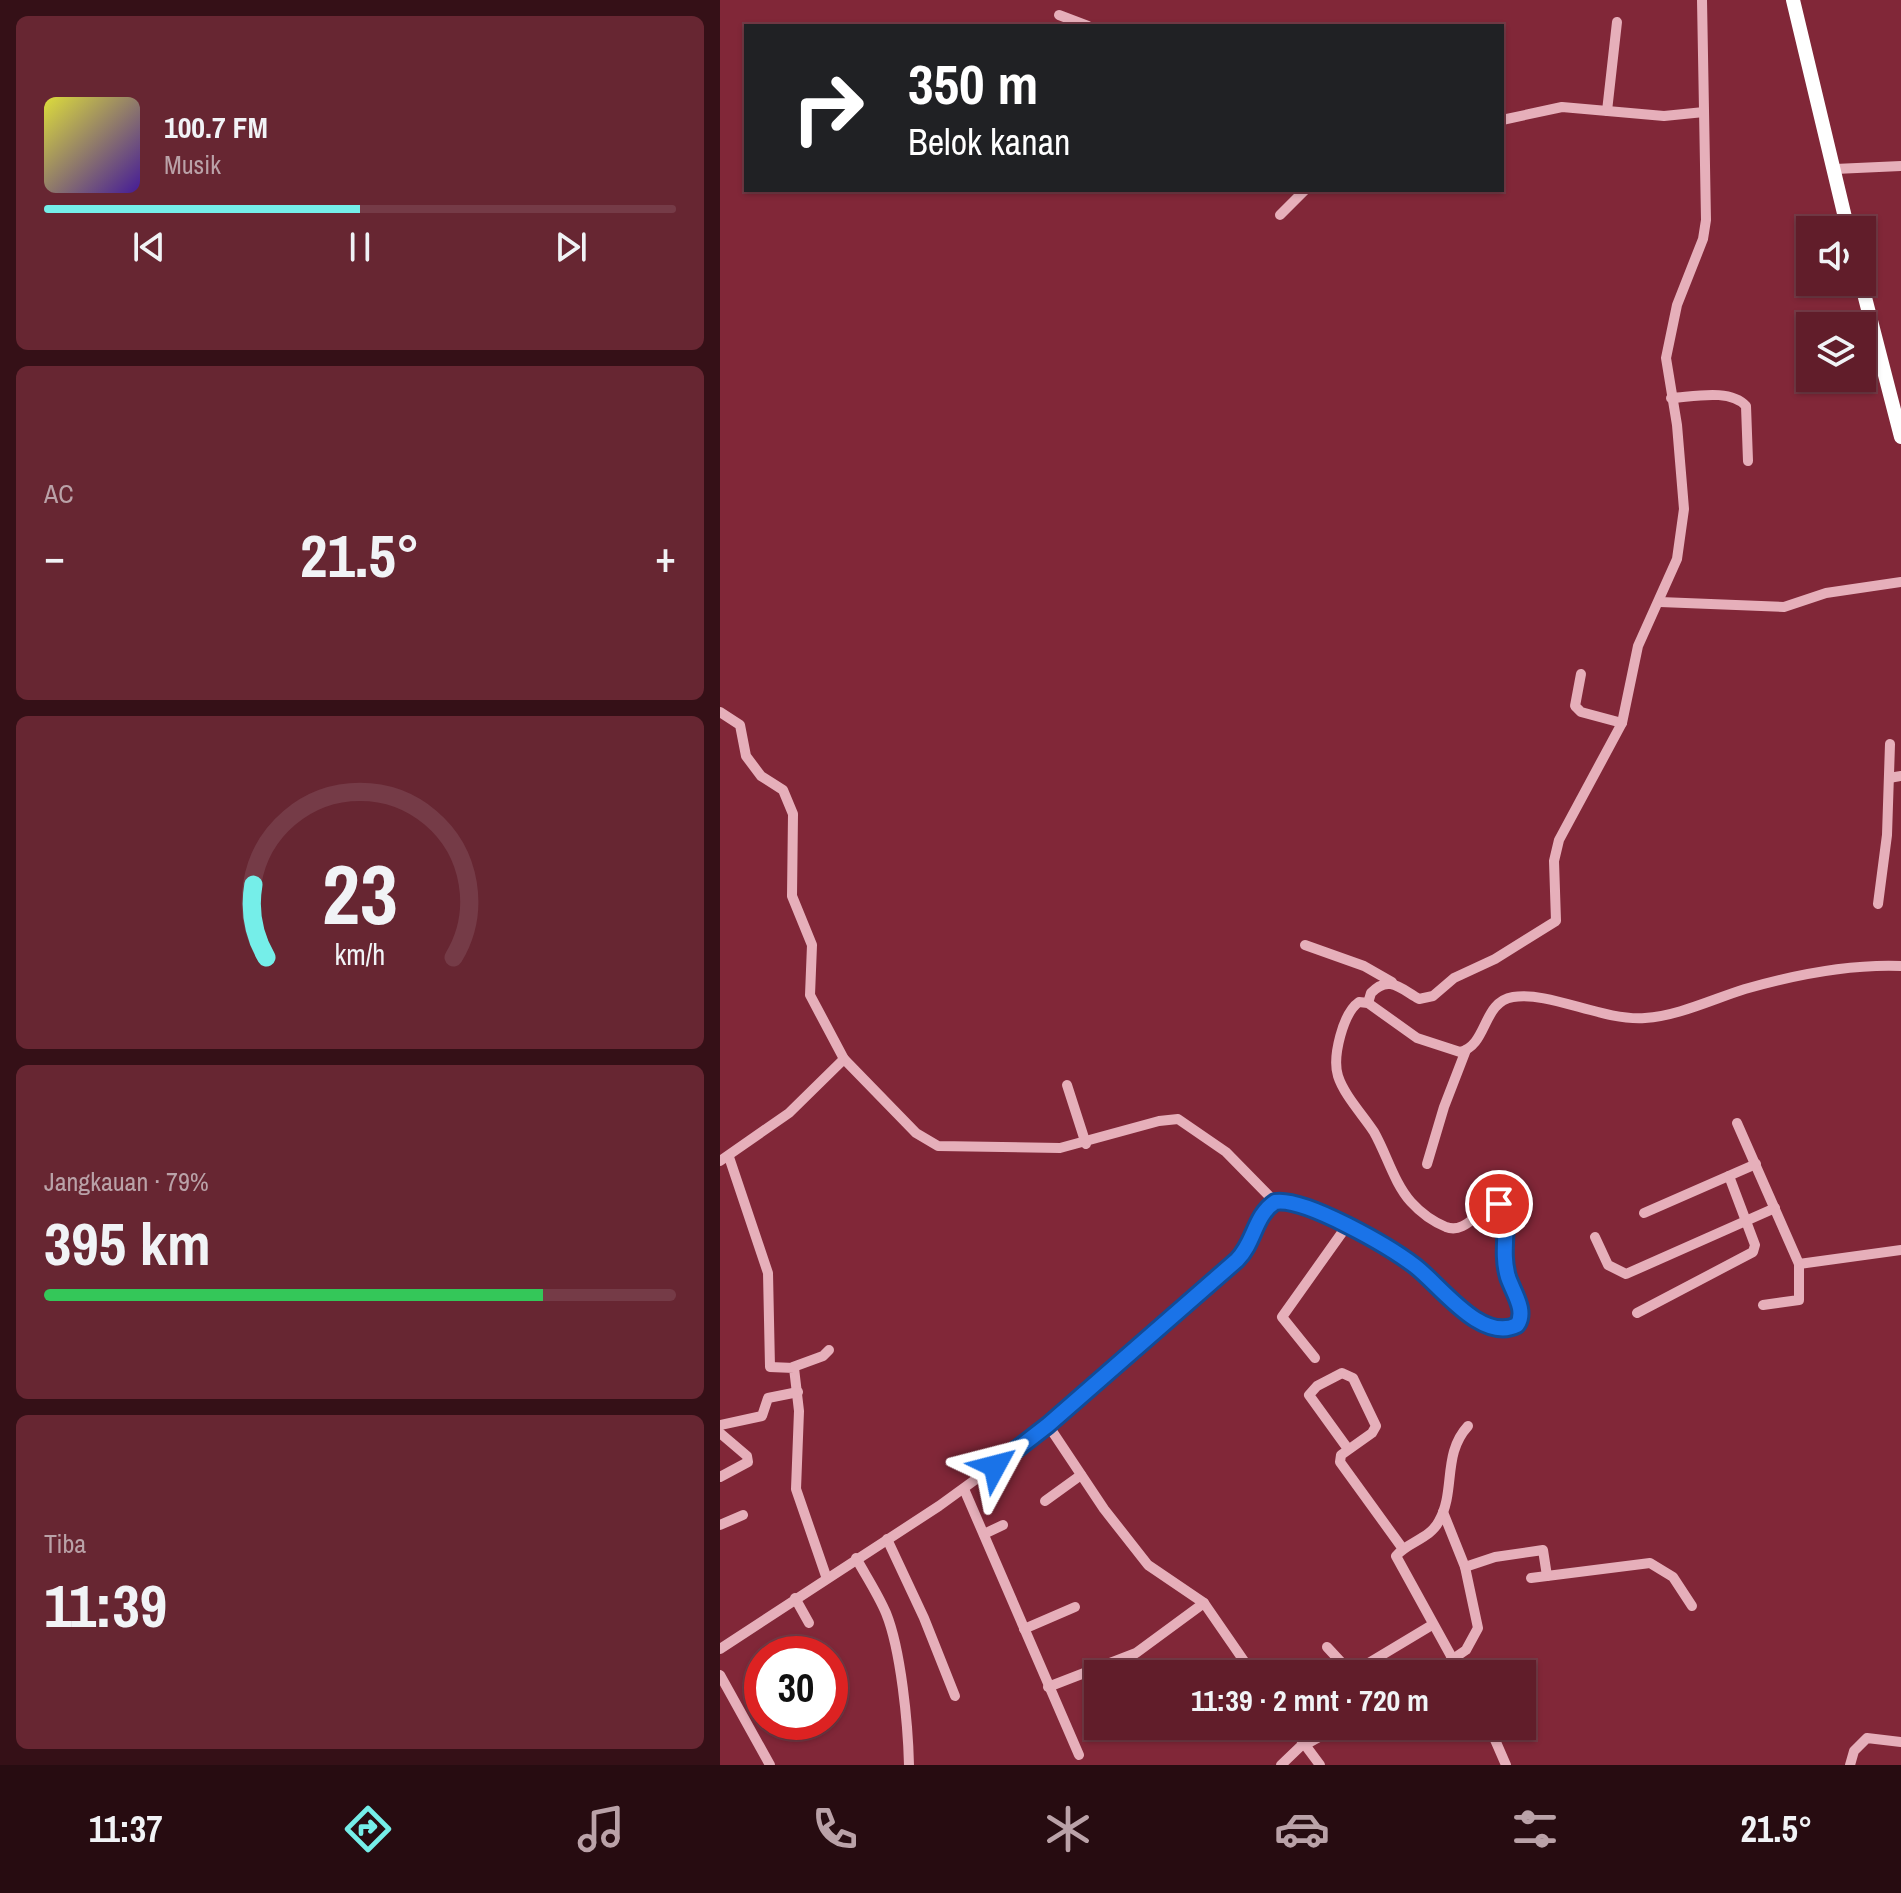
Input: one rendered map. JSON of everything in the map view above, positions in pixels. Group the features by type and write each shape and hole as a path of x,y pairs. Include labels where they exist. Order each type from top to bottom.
{"highway":[{"path":"1793,0 1845,216"},
{"path":"1865,296 1901,437"}],"street":[{"path":"1305,945 1364,966 1419,999 1433,996 1454,978 1495,959 1556,921 1554,861 1559,840 1622,723 1633,661 1677,559 1684,509 1677,425 1666,358 1669,331 1706,220 1702,0"},
{"path":"1059,15 1083,24"},
{"path":"1607,111 1617,22"},
{"path":"1504,120 1562,107 1664,116 1704,112"},
{"path":"1835,169 1901,166"},
{"path":"1280,215 1303,192"},
{"path":"1671,398 1721,396 1741,401 1746,406 1748,461"},
{"path":"1660,602 1784,607 1826,593 1901,582"},
{"path":"1581,674 1575,706 1581,712 1622,723"},
{"path":"720,712 740,725 747,759 761,776 783,790 793,814 792,896 812,945 810,995 844,1059 916,1133 938,1146 1046,1149 1086,1144 1159,1121 1178,1119 1226,1152 1275,1202 1303,1207 1346,1227 1417,1268 1470,1316 1505,1329 1521,1319 1505,1262 1505,1208 1499,1204 1491,1205 1456,1228 1448,1228 1418,1210 1399,1184 1375,1135 1338,1077 1340,1042 1351,1010 1359,1002 1368,1003 1417,1038 1455,1051 1466,1050 1474,1044 1492,1010 1511,997 1611,1016 1644,1018 1803,976 1866,966 1901,966"},
{"path":"1878,904 1895,804 1889,778 1890,744"},
{"path":"1889,778 1901,776"},
{"path":"1368,1003 1376,987 1394,983"},
{"path":"1427,1164 1466,1050"},
{"path":"829,1350 823,1356 793,1367 770,1367 768,1273 724,1159 789,1113 844,1059"},
{"path":"1067,1085 1086,1144"},
{"path":"1737,1123 1799,1264 1799,1300 1763,1305"},
{"path":"1644,1213 1756,1164"},
{"path":"1637,1313 1753,1252 1755,1245 1729,1176"},
{"path":"720,1649 826,1576 964,1489 1048,1425 1243,1254 1261,1214 1275,1202"},
{"path":"1595,1237 1608,1265 1626,1274 1775,1208"},
{"path":"1315,1358 1282,1317 1346,1227"},
{"path":"1799,1264 1901,1250"},
{"path":"793,1367 798,1392 796,1489 826,1576"},
{"path":"1348,1449 1309,1395 1317,1386 1342,1373 1353,1378 1376,1426 1372,1433 1341,1455 1340,1462 1403,1549"},
{"path":"720,1425 761,1416 768,1398 798,1392"},
{"path":"1048,1425 1148,1565 1204,1603 1243,1660"},
{"path":"1453,1660 1397,1560 1397,1553 1430,1532 1443,1512 1450,1460 1468,1426"},
{"path":"720,1477 748,1462 740,1449 722,1437"},
{"path":"1045,1501 1081,1475"},
{"path":"964,1489 1079,1755"},
{"path":"1443,1512 1465,1567 1478,1628 1473,1643 1455,1660"},
{"path":"720,1525 743,1515"},
{"path":"984,1534 1003,1525"},
{"path":"887,1539 924,1618 955,1696"},
{"path":"1465,1567 1495,1557 1543,1550 1547,1576"},
{"path":"856,1558 886,1613 892,1635 908,1732 909,1765"},
{"path":"1531,1578 1655,1564 1673,1577 1692,1606"},
{"path":"795,1598 809,1623"},
{"path":"1048,1687 1136,1653 1204,1603"},
{"path":"1024,1629 1075,1607"},
{"path":"1375,1660 1432,1625"},
{"path":"1327,1647 1339,1660"},
{"path":"720,1675 770,1765"},
{"path":"1850,1765 1854,1751 1867,1738 1901,1742"},
{"path":"1301,1740 1320,1765"},
{"path":"1281,1765 1312,1740"},
{"path":"1495,1740 1506,1765"}],"route":[{"path":"995,1466 1048,1425 1237,1260 1246,1250 1261,1214 1275,1202 1289,1202 1303,1207 1407,1261 1470,1316 1497,1328 1517,1325 1521,1313 1505,1262 1503,1246 1507,1222 1505,1208 1499,1204"}]}
